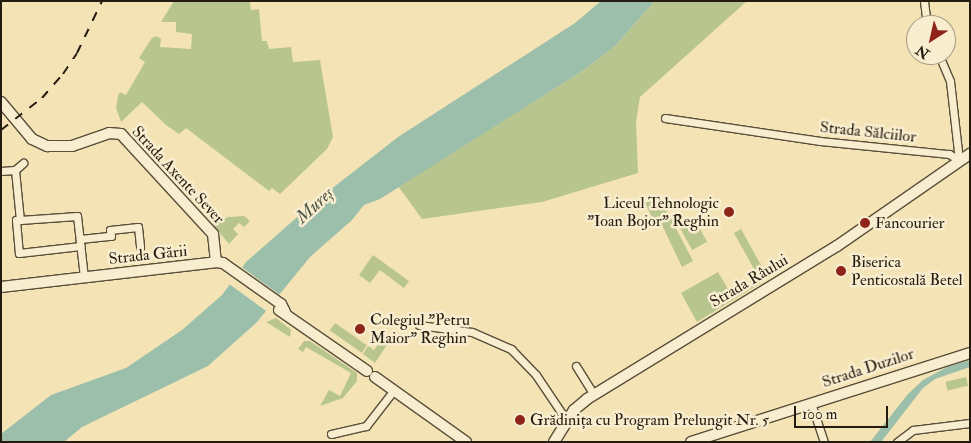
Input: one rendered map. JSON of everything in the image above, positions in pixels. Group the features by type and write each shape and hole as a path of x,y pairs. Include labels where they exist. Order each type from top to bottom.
{"main road":[{"name":"Strada Axente Sever","path":"1,102 16,121 38,142 55,148 72,146 109,132 121,134 213,234 220,265"},
{"name":"Strada Râului","path":"554,442 580,404 594,394 845,241 970,154"},
{"name":"Strada Gării","path":"1,287 84,277 220,265"},
{"path":"220,265 466,442"},
{"name":"Strada Duzilor","path":"691,442 811,402 970,353"}],"street":[{"path":"924,1 926,15"},
{"path":"943,65 950,82 959,160"},
{"name":"Strada Sălciilor","path":"665,118 820,141 949,154 959,160"},
{"path":"1,171 15,170 23,163"},
{"name":"Strada Gării","path":"15,170 20,220 16,220 19,253 80,243 110,236 110,230 138,227 140,247"},
{"path":"20,220 77,216 84,277"},
{"path":"419,325 472,332 511,350 536,375 567,421"},
{"path":"576,366 594,394"},
{"path":"331,434 366,426 394,390"},
{"path":"811,402 824,442"},
{"path":"897,442 913,430 970,423"}],"green space":[{"path":"174,1 250,2 251,10 259,9 262,41 267,41 269,49 291,47 293,62 320,60 333,137 327,149 280,194 272,188 269,191 186,128 179,134 166,125 142,102 121,122 116,108 118,96 120,92 126,95 145,62 139,58 152,38 156,36 161,39 160,47 191,49 192,34 176,32 176,22 161,22"},
{"path":"655,1 747,1 640,97 636,122 638,173 542,202 422,219 398,186 584,70 615,46"},
{"path":"659,196 693,261 682,267 662,225 657,227 645,203"},
{"path":"244,216 250,221 244,227 239,223 233,229 238,234 229,244 213,225 228,217"},
{"path":"695,220 707,242 692,250 680,228"},
{"path":"741,229 763,268 756,272 734,233"},
{"path":"373,255 409,281 404,288 380,270 370,283 359,275"},
{"path":"718,272 728,289 757,278 761,283 697,322 681,293"},
{"path":"276,318 291,330 290,337 266,322"},
{"path":"335,323 367,345 362,353 330,330"},
{"path":"384,336 390,340 375,363 363,354 368,346 374,350"},
{"path":"304,341 310,341 357,373 357,381 343,398 320,406 329,390 340,396 351,373 306,347 303,352 298,349"},
{"path":"966,377 968,386 948,390 946,382"}],"water":[{"name":"Mureș","path":"601,1 655,1 615,46 584,70 380,199 364,205 352,220 310,257 257,322 208,366 82,427 64,442 1,442 1,434 51,395 126,368 182,330 222,295 246,262 312,204 398,137 575,23"},
{"path":"970,360 970,367 935,379 923,388 881,442 870,442 908,394 923,380 947,367"}],"pier":[{"path":"240,266 282,297 270,314 228,283"}],"railway":[{"path":"1,130 42,98 63,74 77,53 102,1"}],"place":[{"name":"Liceul Tehnologic \"Ioan Bojor\" Reghin","path":"729,212"},
{"name":"Fancourier","path":"865,223"},
{"name":"Biserica Penticostală Betel","path":"841,271"},
{"name":"Colegiul \"Petru Maior\" Reghin","path":"360,329"},
{"name":"Grădinița cu Program Prelungit Nr. 5","path":"520,420"}]}
